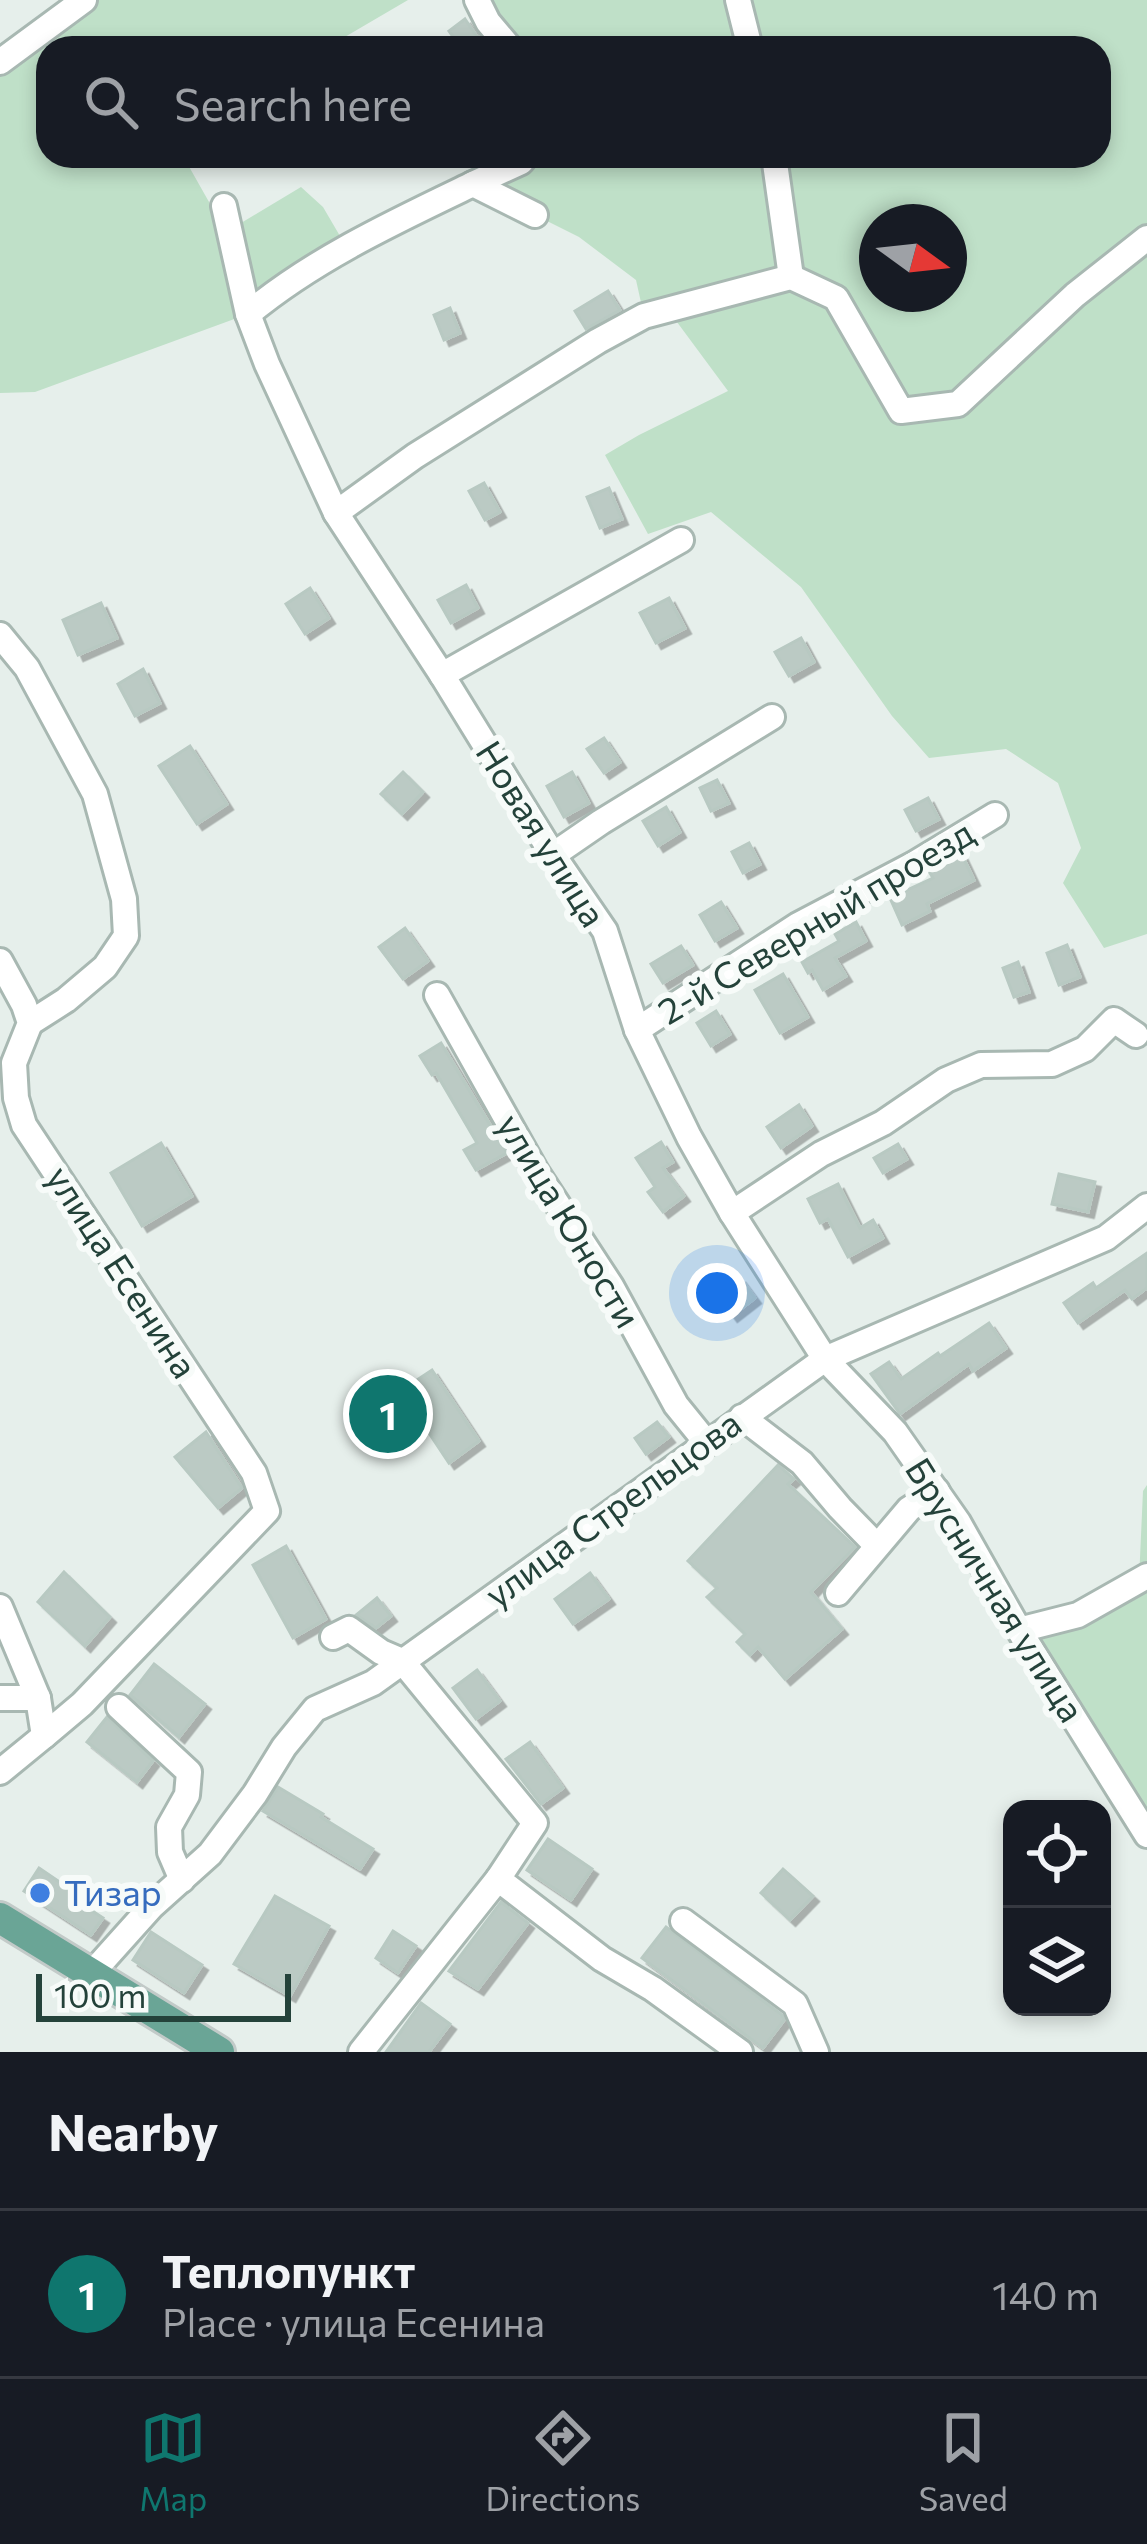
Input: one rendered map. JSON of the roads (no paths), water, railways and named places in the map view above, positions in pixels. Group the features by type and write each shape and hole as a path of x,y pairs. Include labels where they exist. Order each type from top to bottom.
{"main road":[{"path":"0,1918 218,2052"}],"street":[{"path":"0,62 84,0"},
{"path":"477,0 500,36"},
{"path":"738,0 747,36"},
{"path":"248,314 347,248 508,168"},
{"path":"776,168 791,278"},
{"path":"473,184 535,215"},
{"name":"Новая улица","path":"224,206 248,314 336,513 604,931 637,1030 689,1137 825,1358"},
{"path":"336,513 415,456 644,316 791,278 836,298 901,411 958,404 1075,295 1147,238"},
{"path":"442,675 681,540"},
{"path":"0,635 26,668 94,794 124,899 126,936 105,967 30,1023 0,961"},
{"path":"553,855 772,717"},
{"name":"2-й Северный проезд","path":"637,1030 798,925 995,815"},
{"name":"улица Юности","path":"437,995 537,1173 611,1286 676,1405 706,1442"},
{"path":"732,1213 821,1154 980,1065 1052,1064 1085,1049 1114,1020 1136,1035"},
{"name":"улица Есенина","path":"30,1023 14,1063 24,1125 254,1473 267,1511 82,1704 44,1736"},
{"name":"улица Стрельцова","path":"91,1974 152,1906 210,1854 315,1709 373,1683 825,1358 1106,1238 1147,1206"},
{"name":"Брусничная улица","path":"825,1358 895,1432 958,1522 1019,1630 1147,1835"},
{"path":"742,1417 802,1463 877,1546"},
{"path":"838,1593 909,1509 937,1491"},
{"path":"1019,1630 1078,1615 1147,1576"},
{"path":"0,1607 38,1698 44,1736 0,1772"},
{"path":"333,1637 349,1629 402,1661 535,1822 498,1879 361,2052"},
{"path":"0,1698 38,1698"},
{"path":"119,1707 190,1772 187,1795 169,1827 170,1852 182,1880"},
{"path":"498,1879 732,2050"},
{"path":"683,1921 795,2004 815,2052"}],"place":[{"name":"Теплопункт","path":"388,1414"},
{"name":"Тизар","path":"40,1893"}]}
